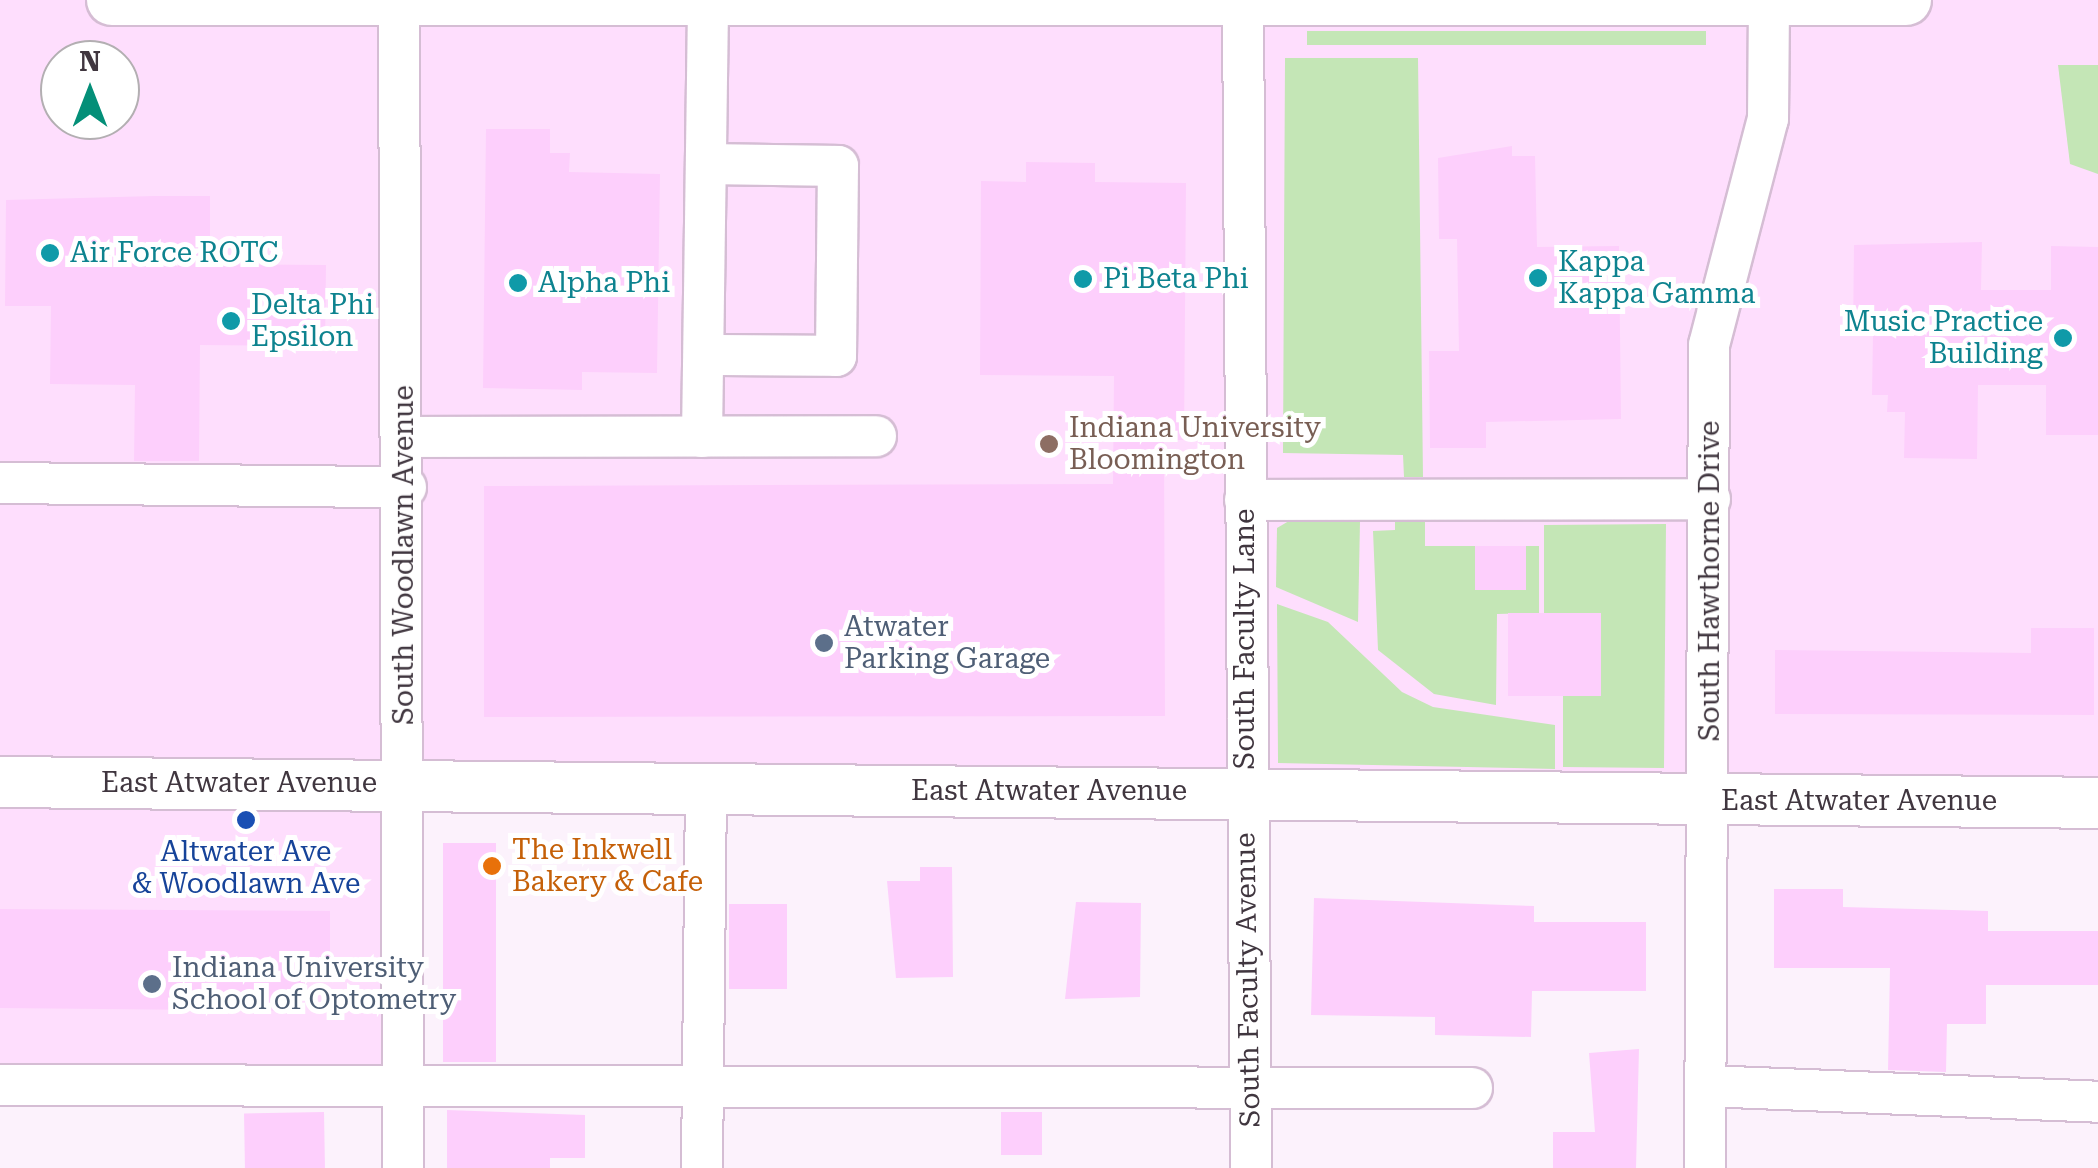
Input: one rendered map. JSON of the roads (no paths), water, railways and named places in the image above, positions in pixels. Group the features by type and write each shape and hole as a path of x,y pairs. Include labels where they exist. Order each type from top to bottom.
{"main road":[{"path":"112,0 708,5 1906,0"},
{"name":"East Atwater Avenue","path":"0,782 404,783 2098,803"}],"street":[{"name":"South Hawthorne Drive","path":"1705,1168 1710,800 1709,345 1768,119 1769,1"},
{"name":"South Woodlawn Avenue","path":"399,2 406,437 399,557 404,783 404,1168"},
{"path":"702,437 709,164 708,5"},
{"name":"South Faculty Lane","path":"1243,5 1246,793"},
{"path":"705,356 836,356 838,166 709,164"},
{"path":"406,437 876,436"},
{"path":"0,483 406,487"},
{"path":"1244,500 1710,499"},
{"path":"702,1168 706,789"},
{"name":"South Faculty Avenue","path":"1246,793 1251,1168"},
{"path":"0,1086 404,1085 702,1092 1472,1088"},
{"path":"1706,1086 2098,1102"}],"place":[{"name":"Air Force ROTC","path":"50,253"},
{"name":"Kappa Kappa Gamma","path":"1538,278"},
{"name":"Pi Beta Phi","path":"1083,279"},
{"name":"Alpha Phi","path":"518,283"},
{"name":"Delta Phi Epsilon","path":"231,321"},
{"name":"Music Practice Building","path":"2063,338"},
{"name":"Indiana University Bloomington","path":"1049,444"},
{"name":"Atwater Parking Garage","path":"824,643"},
{"name":"Altwater Ave & Woodlawn Ave","path":"246,820"},
{"name":"The Inkwell Bakery & Cafe","path":"492,866"},
{"name":"Indiana University School of Optometry","path":"152,984"}]}
